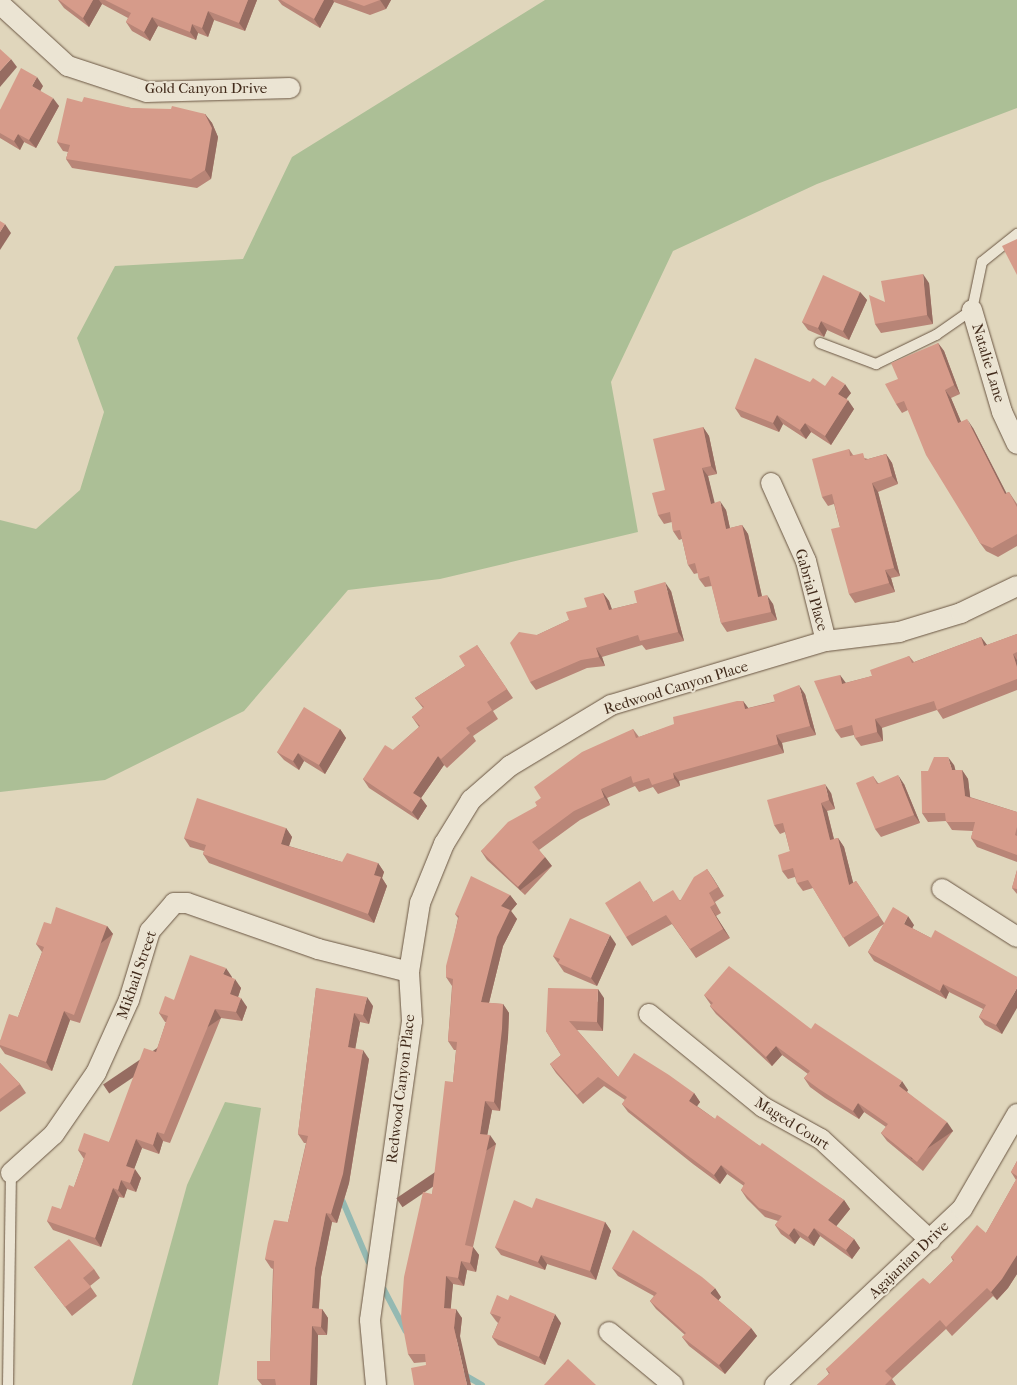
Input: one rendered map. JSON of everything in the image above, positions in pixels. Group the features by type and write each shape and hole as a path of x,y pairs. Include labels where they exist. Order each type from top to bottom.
{"street":[{"name":"Gold Canyon Drive","path":"0,4 68,66 147,92 290,88"},
{"name":"Natalie Lane","path":"972,310 1002,412 1017,444"},
{"name":"Gabrial Place","path":"771,483 806,561 826,641"},
{"name":"Redwood Canyon Place","path":"376,1385 370,1320 412,1021 408,972 420,903 444,844 471,800 510,766 611,705 826,641 899,632 960,613 1017,586"},
{"path":"942,889 1017,937"},
{"name":"Mikhail Street","path":"11,1173 54,1134 96,1073 129,1000 150,931 174,903 188,902 318,950 408,972"},
{"name":"Maged Court","path":"649,1014 763,1108 821,1139 930,1240"},
{"name":"Agajanian Drive","path":"774,1385 962,1209 1017,1114"},
{"path":"610,1332 673,1385"}],"lane":[{"path":"820,343 876,364 936,335 972,310 982,262 1017,234"},
{"path":"8,1385 11,1173"}],"green space":[{"path":"545,0 1017,0 1017,108 817,184 673,251 611,382 638,532 440,579 348,590 244,711 105,780 0,792 0,520 36,529 80,490 104,412 77,338 115,266 243,259 292,157"},
{"path":"225,1102 261,1108 218,1385 132,1385 187,1185"}],"building":[{"path":"59,0 93,0 83,18"},
{"path":"105,0 248,0 239,23 208,11 202,28 192,24 190,32 152,17 144,32 126,22 131,13"},
{"path":"281,0 324,0 314,19"},
{"path":"347,0 380,0 364,6"},
{"path":"0,49 11,59 0,71"},
{"path":"21,68 37,77 32,86 53,98 29,140 18,134 14,141 0,133 0,110"},
{"path":"84,97 131,108 171,109 172,106 205,114 212,128 205,170 191,179 66,159 70,145 57,142 67,98 82,102"},
{"path":"0,221 5,224 0,232"},
{"path":"1017,239 1017,275 1002,246"},
{"path":"923,274 927,315 875,324 869,295 885,302 881,281"},
{"path":"823,275 860,292 843,331 821,321 818,328 802,322"},
{"path":"938,343 954,385 945,390 958,423 967,419 1005,494 1009,492 1017,507 1017,534 992,548 980,543 926,455 904,401 896,404 885,384 898,379 891,363"},
{"path":"755,358 810,382 813,378 825,386 832,376 845,384 838,394 848,400 825,436 805,423 800,430 777,415 773,423 735,408"},
{"path":"703,427 711,466 702,468 711,504 720,501 726,529 742,525 758,597 767,595 771,612 721,623 709,576 699,579 695,563 688,565 680,530 673,531 670,512 658,515 652,493 665,490 653,439"},
{"path":"849,449 850,456 863,453 865,460 886,454 892,476 872,483 894,568 885,570 889,583 849,594 831,529 840,527 832,494 822,497 812,459"},
{"path":"665,582 678,632 640,641 638,635 596,648 599,657 581,660 530,682 510,643 519,632 537,635 569,620 566,612 587,607 584,598 603,593 609,610 637,603 634,591"},
{"path":"1017,634 1017,652 1013,654 1017,667 1017,679 937,710 934,701 875,719 877,732 855,738 852,725 835,730 814,681 840,675 842,684 872,676 870,670 909,656 912,663 981,637 984,646"},
{"path":"477,645 507,689 487,702 492,710 466,728 470,733 441,759 438,756 413,793 421,798 412,812 363,779 385,745 393,750 420,726 412,717 424,707 415,698 465,666 459,656"},
{"path":"799,685 810,726 776,735 778,744 673,773 674,778 652,785 649,778 633,783 631,776 601,789 604,797 574,811 532,842 545,857 518,887 481,851 508,822 537,806 535,802 541,798 534,787 582,752 633,729 636,738 674,724 673,717 737,701 743,701 745,709 775,702 773,695"},
{"path":"304,707 340,729 319,765 298,753 293,761 277,752"},
{"path":"934,757 948,757 952,770 962,770 965,796 1017,812 1015,835 1017,836 1017,855 971,838 975,822 946,822 945,813 922,813 921,771 928,771"},
{"path":"898,775 914,815 875,829 856,783 873,776 877,784"},
{"path":"825,784 829,800 821,803 830,840 838,838 849,885 856,881 879,915 843,938 808,880 797,883 793,868 782,871 778,855 790,851 783,823 774,825 767,800"},
{"path":"197,798 286,828 281,844 342,862 347,853 378,863 374,875 381,877 368,914 203,854 206,845 184,838"},
{"path":"707,869 718,887 709,893 715,904 710,907 723,929 690,949 666,915 626,937 605,903 640,881 653,902 673,890 680,901 694,877"},
{"path":"1017,870 1017,889 1012,888"},
{"path":"471,876 510,895 501,906 510,910 497,937 481,1002 503,1004 494,1102 485,1101 480,1134 490,1135 465,1245 473,1247 470,1263 461,1261 458,1278 446,1276 444,1308 456,1309 454,1328 467,1385 414,1385 411,1368 426,1365 425,1354 408,1354 401,1317 404,1277 423,1192 432,1194 445,1081 453,1082 457,1042 448,1041 453,979 446,977 446,966 459,916 455,914"},
{"path":"56,907 107,926 74,1015 64,1011 46,1062 0,1045 0,1041 9,1014 18,1017 44,947 36,944 44,922 51,924"},
{"path":"893,907 908,916 904,924 931,938 935,930 1017,977 1017,988 996,1025 979,1017 986,1005 943,984 940,991 868,952"},
{"path":"570,918 610,935 591,978 558,963 560,959 553,956"},
{"path":"190,955 226,968 223,974 235,979 230,994 241,998 236,1012 215,1009 164,1134 157,1132 153,1145 136,1139 126,1166 135,1169 130,1183 121,1180 118,1190 113,1188 95,1238 47,1221 52,1206 61,1209 69,1185 74,1187 86,1153 78,1150 84,1133 109,1142 144,1048 156,1052 168,1016 159,1013 165,996 174,1000"},
{"path":"729,966 811,1029 815,1023 902,1081 899,1086 947,1122 917,1162 881,1133 888,1124 858,1103 853,1111 819,1089 804,1078 810,1071 776,1046 766,1057 710,1006 713,1003 704,995"},
{"path":"316,988 367,997 363,1015 354,1013 348,1047 363,1050 343,1174 331,1214 326,1213 315,1268 312,1308 322,1309 321,1327 312,1326 310,1385 276,1385 275,1379 257,1379 257,1361 270,1361 274,1261 265,1259 274,1220 288,1222 308,1136 298,1134"},
{"path":"548,988 598,989 597,1022 569,1021 618,1077 634,1053 694,1093 689,1101 715,1119 717,1115 760,1146 762,1143 844,1200 828,1220 854,1239 846,1250 814,1228 808,1237 794,1228 789,1235 775,1225 782,1216 759,1208 741,1190 745,1183 721,1165 714,1175 622,1104 627,1097 598,1077 577,1095 550,1064 561,1055 546,1031"},
{"path":"0,1063 20,1084 0,1099"},
{"path":"1017,1161 1017,1176 1011,1172"},
{"path":"1017,1178 1017,1255 1002,1279 991,1292 987,1288 946,1327 940,1320 885,1371 892,1378 885,1385 817,1385 830,1373 826,1369 919,1281 923,1278 930,1284 954,1260 951,1257 977,1225 986,1233"},
{"path":"536,1198 605,1222 590,1271 541,1255 538,1262 495,1247 514,1200 532,1208"},
{"path":"633,1230 702,1277 715,1288 710,1293 751,1328 719,1365 682,1337 686,1333 650,1301 657,1293 612,1268"},
{"path":"69,1239 94,1269 83,1278 91,1287 65,1307 34,1267"},
{"path":"497,1295 508,1300 510,1295 555,1314 539,1357 492,1337 501,1317 490,1313"},
{"path":"568,1359 596,1385 544,1385"}],"waterway":[{"path":"343,1201 369,1262"},
{"path":"384,1289 406,1331"},
{"path":"463,1374 482,1385"}]}
